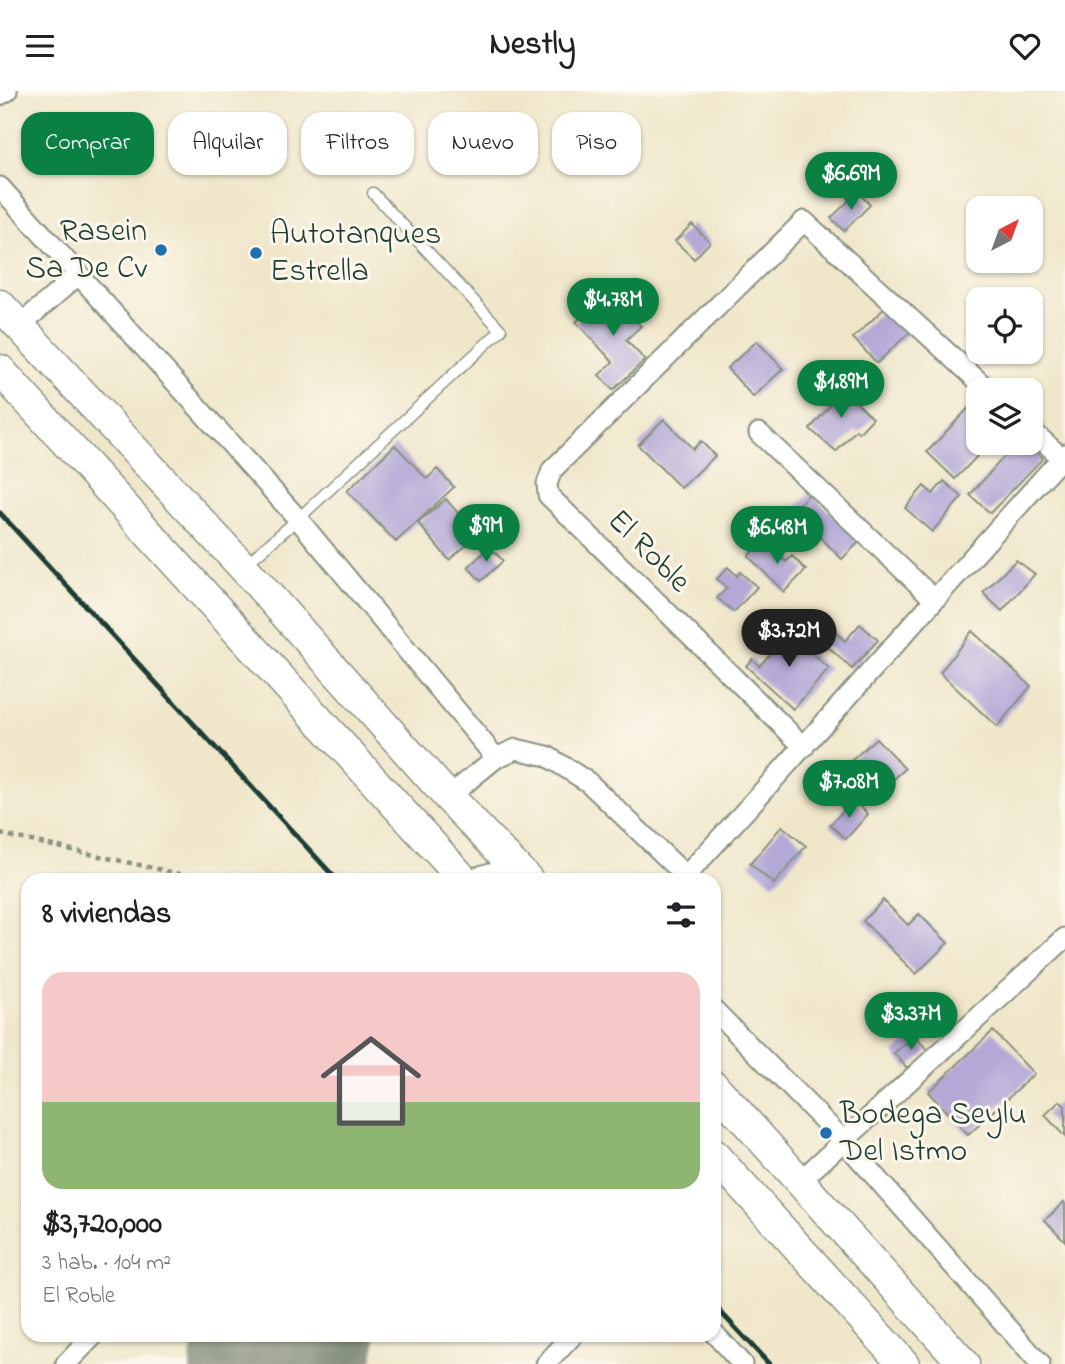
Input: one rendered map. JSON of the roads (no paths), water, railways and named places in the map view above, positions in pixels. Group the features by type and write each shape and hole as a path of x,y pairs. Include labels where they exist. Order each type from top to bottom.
{"main road":[{"path":"10,315 243,567 448,797 521,873"},
{"path":"0,370 459,873"},
{"path":"721,1094 964,1364"},
{"path":"721,1163 904,1364"}],"street":[{"path":"0,95 7,91"},
{"path":"0,187 298,519 496,758"},
{"name":"El Roble","path":"804,747 548,495 547,484 552,470 804,221 975,378"},
{"path":"10,315 79,274"},
{"path":"759,433 934,599"},
{"path":"689,873 1063,456 1043,440"},
{"path":"448,797 496,758 516,749 547,756 588,782 679,873"},
{"path":"800,1181 1064,941"},
{"path":"721,1017 843,1140 1040,1364"},
{"path":"721,1341 742,1364"},
{"path":"65,1364 87,1342"},
{"path":"546,1364 566,1342"}],"lane":[{"path":"243,567 501,330 373,194"}],"railway":[{"path":"0,513 331,873"},
{"path":"721,1313 769,1364"}],"place":[{"name":"Rasein Sa De Cv","path":"161,250"},
{"name":"Autotanques Estrella","path":"256,253"},
{"name":"Bodega Seylu Del Istmo","path":"826,1133"}]}
